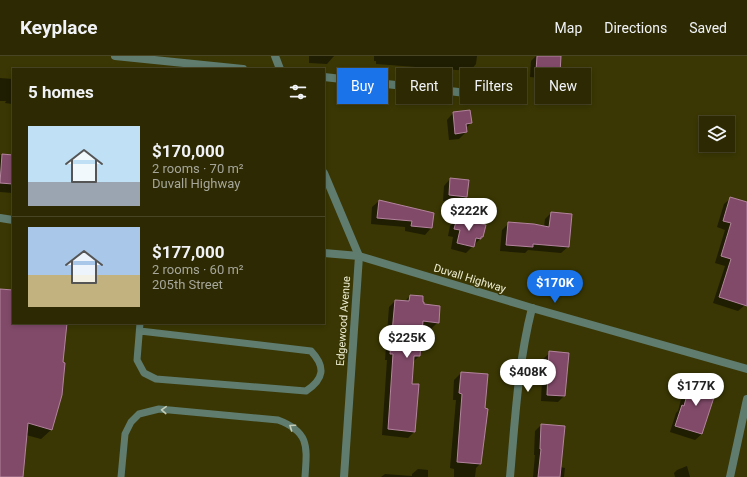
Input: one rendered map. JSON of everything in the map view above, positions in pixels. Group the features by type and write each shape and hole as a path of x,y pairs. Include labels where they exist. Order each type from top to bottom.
{"street":[{"path":"114,56 233,68"},
{"path":"275,56 280,68"},
{"path":"325,78 460,93"},
{"name":"Edgewood Avenue","path":"325,175 359,256 344,477"},
{"path":"0,218 12,220"},
{"name":"Duvall Highway","path":"325,253 359,256 532,308 747,369"},
{"path":"510,477 521,365 525,335 532,308"},
{"path":"730,477 747,399"}],"lane":[{"path":"140,324 137,360 144,373 156,379 306,391 316,384 321,373 319,360 311,351 140,331"},
{"path":"121,477 125,434 131,422 139,414 159,409 278,420 292,425 301,434 305,442 305,477"}],"building":[{"path":"537,56 561,56 560,68 536,68"},
{"path":"470,110 472,123 466,124 467,132 455,134 453,112"},
{"path":"2,154 12,155 12,184 0,183"},
{"path":"450,178 469,180 467,197 449,195"},
{"path":"730,197 747,202 747,306 719,297 731,259 721,256 731,223 723,221"},
{"path":"379,200 434,213 432,228 411,226 412,221 377,218"},
{"path":"551,212 572,214 569,247 533,244 533,247 506,245 508,222 549,227"},
{"path":"457,218 486,225 483,237 481,237 481,239 476,238 474,247 457,243 460,230 454,229"},
{"path":"0,289 12,290 12,324 67,324 63,362 65,363 62,395 52,430 28,423 23,477 0,477"},
{"path":"410,295 423,296 424,304 440,306 439,323 423,321 420,356 414,356 412,384 419,384 415,432 388,429 393,354 390,354 395,300 409,301"},
{"path":"549,351 569,353 565,396 547,395"},
{"path":"461,372 488,374 485,408 488,409 481,464 457,462 462,394 459,393"},
{"path":"691,380 717,388 702,434 675,426 682,405 684,406"},
{"path":"541,424 565,426 560,477 538,477 541,449"}]}
